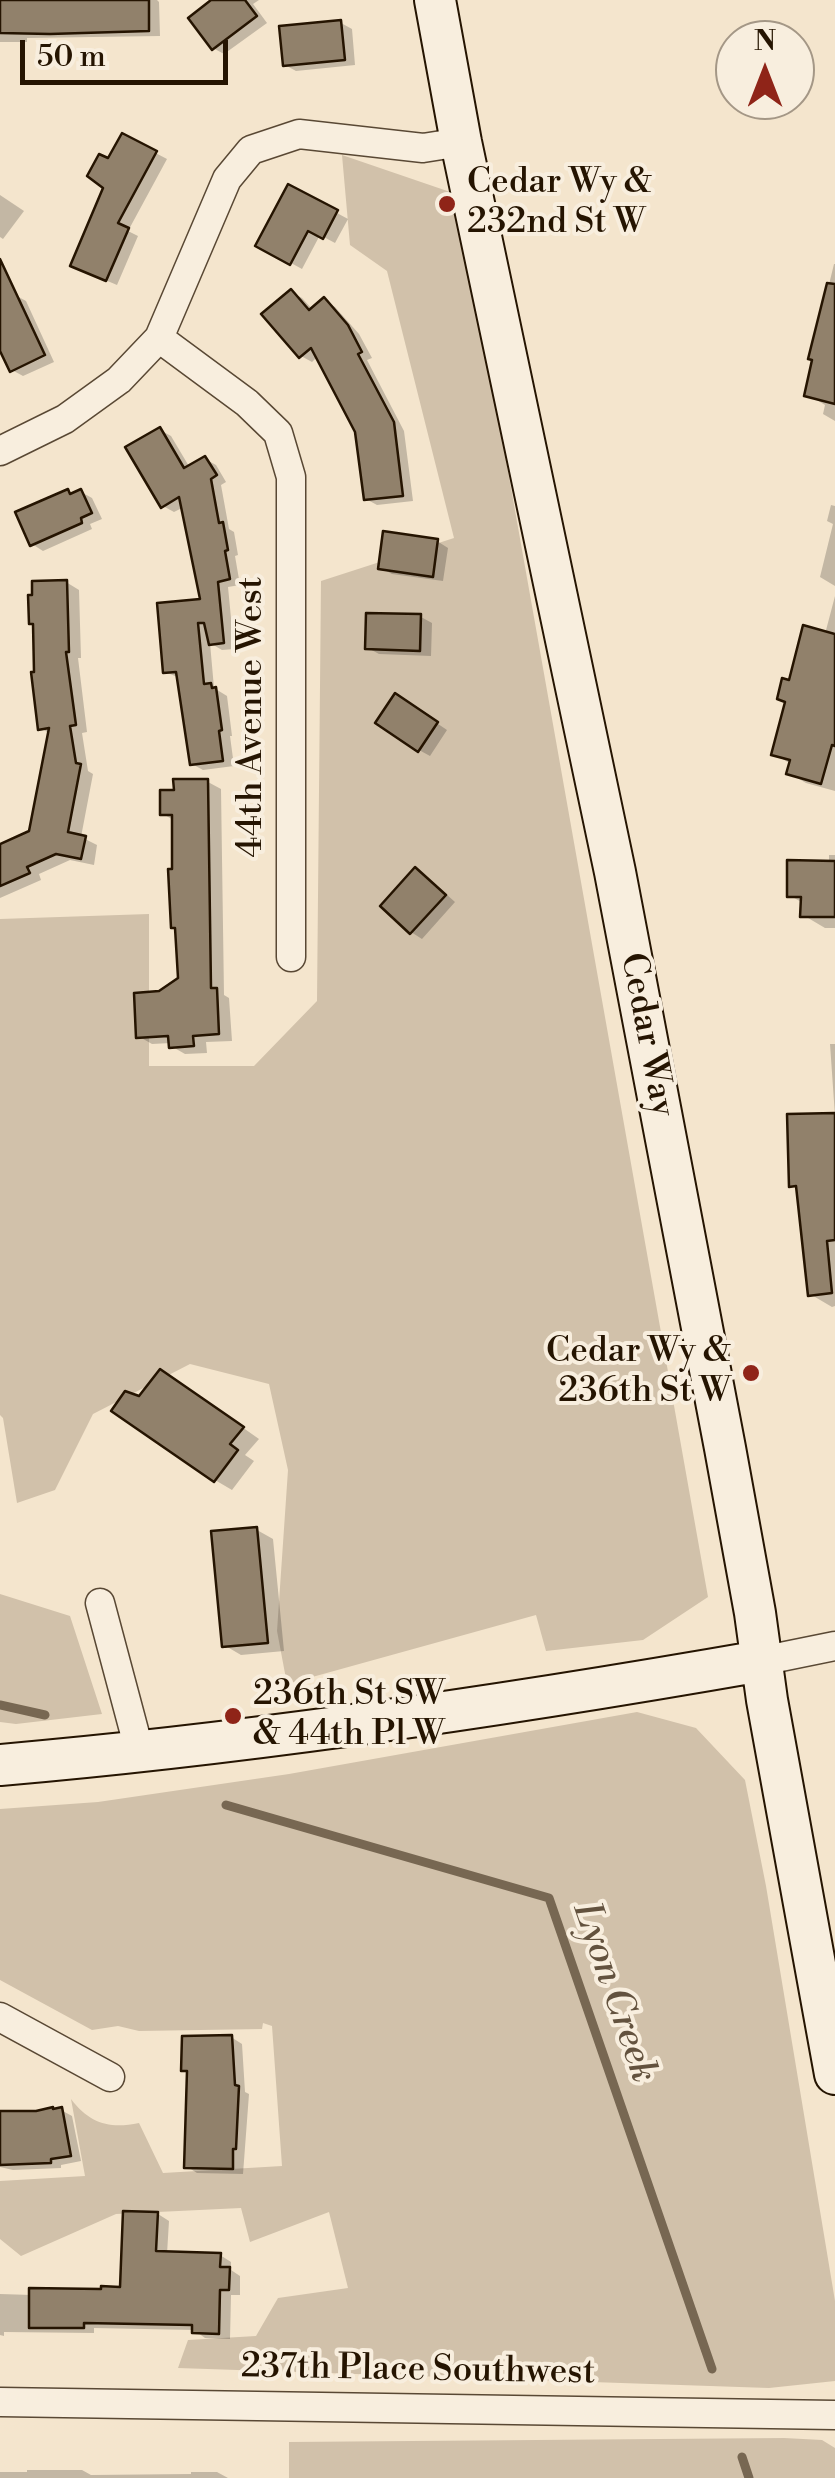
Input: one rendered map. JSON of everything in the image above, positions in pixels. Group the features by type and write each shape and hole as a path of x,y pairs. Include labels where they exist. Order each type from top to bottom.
{"main road":[{"name":"Cedar Way","path":"434,0 614,872 729,1466 835,2074"},
{"path":"0,1765 140,1753 441,1714 761,1661"}],"street":[{"path":"0,451 65,419 119,380 160,338 227,179 251,150 299,134 422,148 461,142"},
{"name":"44th Avenue West","path":"160,338 247,403 278,433 290,477 291,958"},
{"path":"100,1603 140,1753"},
{"path":"761,1661 835,1646"},
{"path":"0,2018 110,2077"},
{"name":"237th Place Southwest","path":"0,2402 835,2415"}],"shaded area":[{"path":"342,155 459,195 708,1597 643,1640 546,1651 536,1615 287,1684 277,1631 288,1470 269,1384 190,1364 93,1414 55,1490 17,1503 0,1415 0,919 149,914 149,1066 254,1066 317,1001 321,581 454,538 387,271 350,245"},
{"path":"0,1594 70,1616 102,1714 16,1724 0,1722"},
{"path":"637,1712 696,1728 745,1780 835,2301 835,2381 769,2388 178,2368 188,2340 256,2336 278,2298 348,2288 329,2212 250,2242 241,2208 116,2214 21,2256 0,2239 0,2181 85,2176 71,2099 101,2123 139,2123 163,2173 282,2166 272,2026 263,2023 262,2029 139,2031 118,2026 92,2030 0,1980 0,1809 98,1802 289,1774"},
{"path":"822,2440 835,2448 835,2478 289,2478 289,2442"}],"building":[{"path":"0,0 149,0 149,31 0,33"},
{"path":"211,0 245,0 257,16 212,50 188,18"},
{"path":"341,20 345,60 283,66 279,26"},
{"path":"122,133 157,151 118,223 129,228 106,281 70,266 103,188 87,176 99,154 108,158"},
{"path":"288,184 338,210 323,239 308,231 290,265 255,246"},
{"path":"0,259 45,355 10,372 0,351"},
{"path":"827,283 835,284 835,404 804,396 812,360 808,359"},
{"path":"291,289 309,310 324,297 348,325 362,352 358,354 394,422 403,496 364,500 355,432 311,348 299,358 261,314"},
{"path":"160,427 184,468 205,456 217,475 211,479 219,523 223,522 230,579 218,582 224,643 209,645 204,623 198,623 204,684 216,687 223,761 190,765 176,672 163,673 157,603 200,599 179,497 161,508 125,447"},
{"path":"68,489 70,494 81,489 92,513 81,518 82,523 30,546 15,512"},
{"path":"383,531 438,539 433,577 378,569"},
{"path":"67,580 66,652 76,725 70,726 76,763 81,764 68,832 86,836 81,859 56,854 27,867 30,873 0,886 0,844 29,831 49,728 38,730 28,595 32,595 32,581"},
{"path":"366,613 421,614 420,651 365,649"},
{"path":"803,625 835,634 835,746 832,745 821,784 786,774 790,760 771,755 785,702 777,699 782,678 789,680"},
{"path":"395,693 438,722 418,752 375,723"},
{"path":"173,779 208,779 211,988 217,988 219,1034 193,1036 194,1046 169,1048 168,1036 136,1038 134,993 159,991 178,978 168,869 172,869 172,815 160,815 160,790 174,790"},
{"path":"787,860 835,861 835,917 800,917 801,897 787,897"},
{"path":"415,867 446,895 410,934 380,906"},
{"path":"835,1113 835,1240 827,1241 832,1293 808,1296 796,1186 789,1187 787,1114"},
{"path":"160,1369 244,1427 230,1444 238,1450 214,1482 111,1411 125,1391 139,1396"},
{"path":"257,1527 268,1643 222,1647 211,1531"},
{"path":"232,2035 235,2085 239,2086 233,2169 184,2168 187,2071 181,2071 182,2036"},
{"path":"62,2107 71,2156 51,2159 51,2163 0,2165 0,2111"},
{"path":"123,2211 158,2212 156,2251 221,2253 220,2267 230,2267 229,2290 220,2290 219,2334 192,2333 192,2325 84,2323 84,2328 29,2328 29,2288 120,2287"}],"waterway":[{"name":"Lyon Creek","path":"0,1705 45,1715"},
{"name":"Lyon Creek","path":"226,1805 549,1898 712,2369"},
{"name":"Lyon Creek","path":"742,2457 749,2478"}],"place":[{"name":"Cedar Wy & 232nd St W","path":"447,204"},
{"name":"Cedar Wy & 236th St W","path":"751,1373"},
{"name":"236th St SW & 44th Pl W","path":"233,1716"}]}
